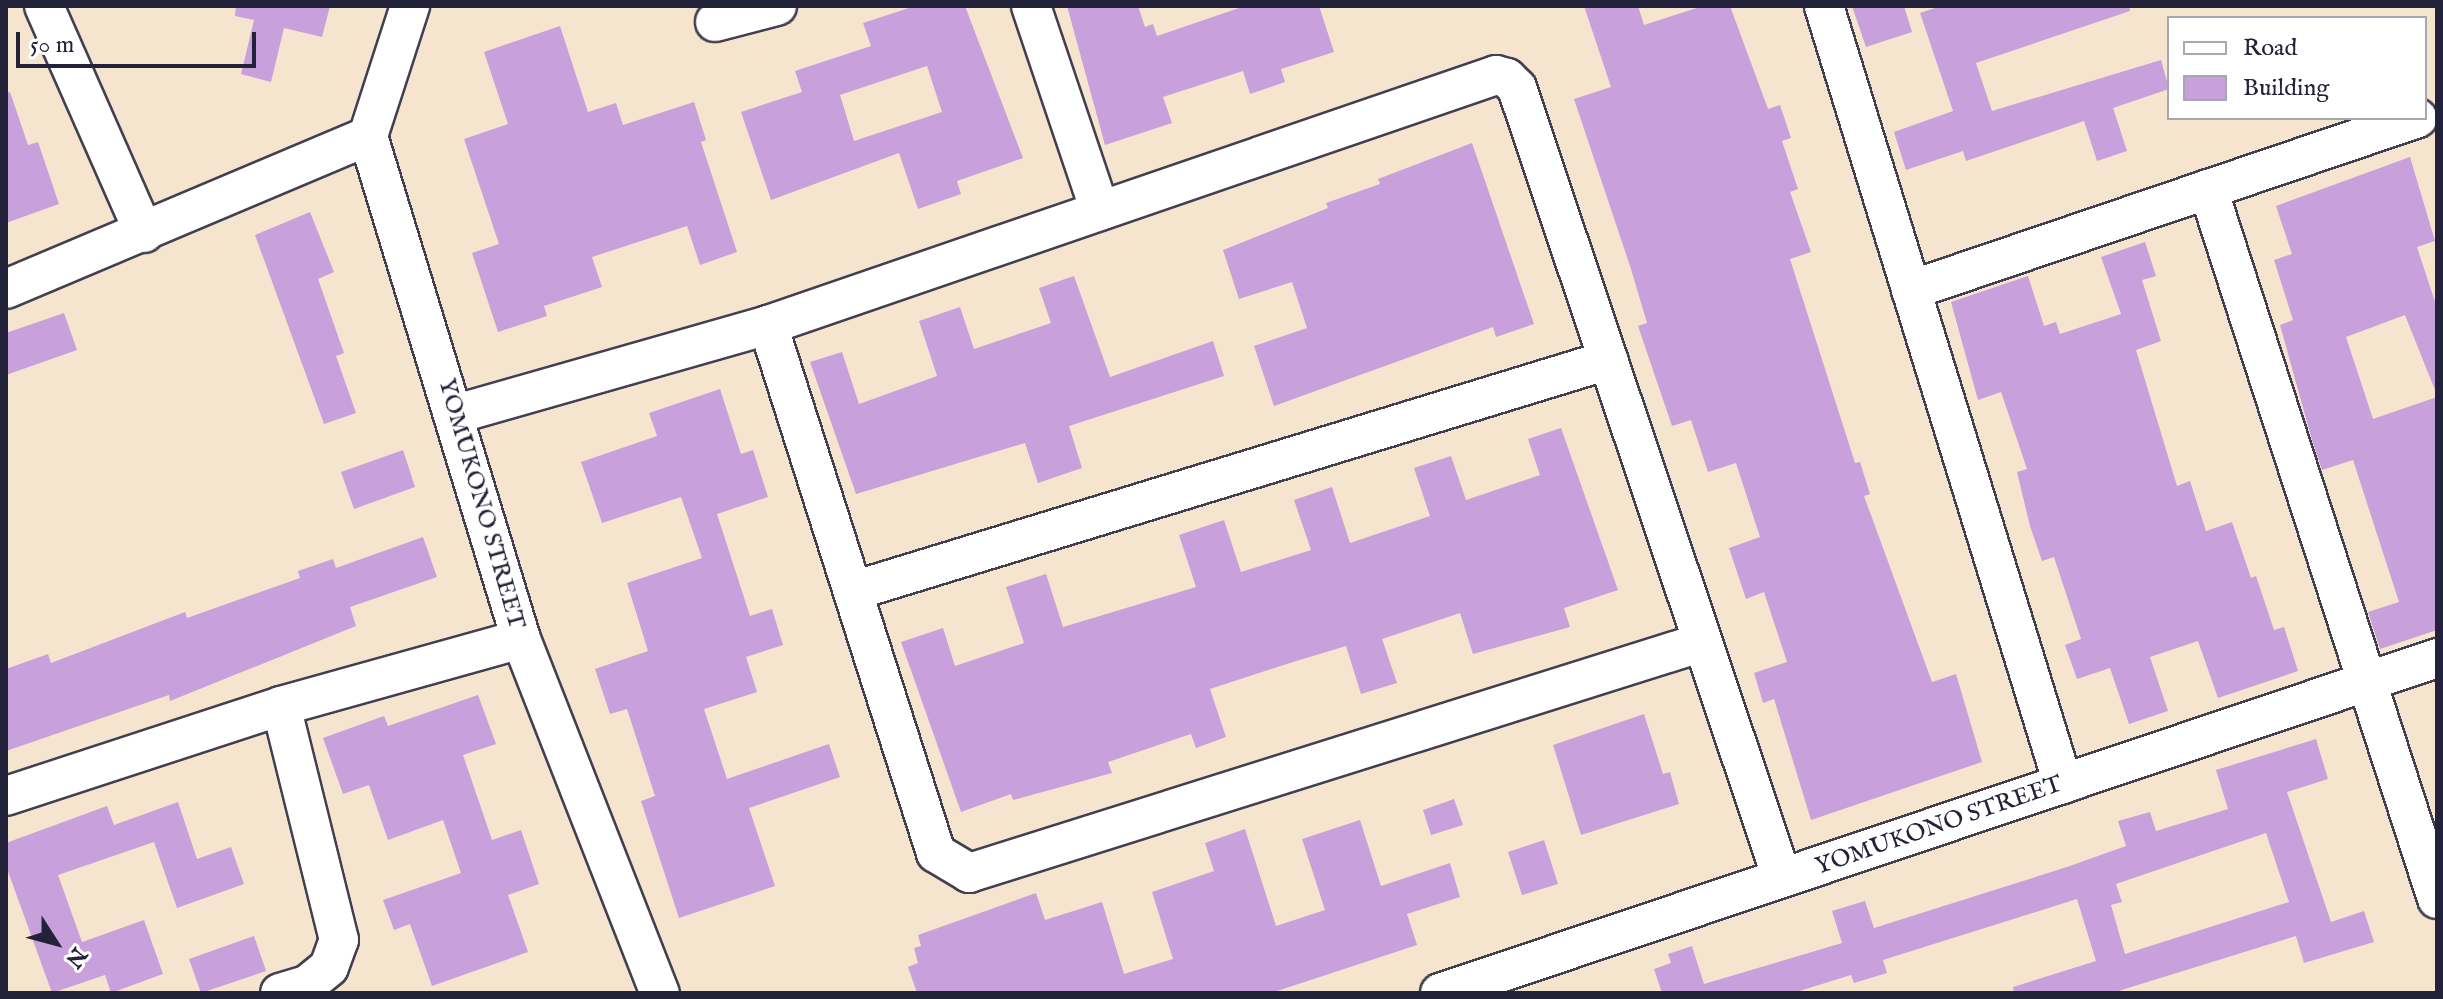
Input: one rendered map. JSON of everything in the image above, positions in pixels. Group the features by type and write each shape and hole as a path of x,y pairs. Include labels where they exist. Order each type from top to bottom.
{"street":[{"path":"44,6 144,233"},
{"path":"6,289 368,136 410,6"},
{"path":"715,22 777,6"},
{"path":"1031,6 1100,211"},
{"path":"1824,6 2063,784"},
{"path":"456,414 768,325 1496,75 1507,78 1517,88 1782,878"},
{"path":"1911,290 2412,120"},
{"name":"YOMUKONO STREET","path":"368,136 456,414 521,639 660,993"},
{"path":"2208,189 2437,899"},
{"path":"768,325 936,853 969,873 1703,642"},
{"path":"853,591 1608,360"},
{"path":"6,796 281,706 521,639"},
{"name":"YOMUKONO STREET","path":"1440,993 2437,658"},
{"path":"280,993 307,985 329,967 339,940 281,706"}],"building":[{"path":"236,6 330,6 322,37 284,28 271,82 241,74 254,20 235,16"},
{"path":"915,6 965,6 1023,158 957,181 961,194 918,209 899,153 771,200 741,112 802,92 795,71 871,46 863,23","holes":["927,66 942,112 854,141 840,95"]},
{"path":"1067,6 1138,6 1145,27 1153,24 1157,36 1245,6 1319,6 1334,52 1281,69 1285,82 1250,94 1243,71 1163,97 1172,123 1105,145"},
{"path":"1584,6 1638,6 1644,25 1703,6 1730,6 1768,109 1780,105 1791,138 1782,141 1798,189 1790,192 1811,252 1790,259 1855,463 1860,462 1870,494 1864,496 1932,682 1956,674 1982,762 1811,820 1774,699 1763,703 1754,673 1787,662 1764,592 1746,599 1729,548 1760,537 1736,463 1708,472 1691,420 1672,426 1638,326 1647,323 1631,269 1574,99 1611,87"},
{"path":"1852,6 1904,6 1912,32 1866,47"},
{"path":"1941,6 2129,6 2130,11 1976,63 1992,111 2161,60 2167,90 2113,108 2127,151 2097,161 2084,121 1966,161 1963,151 1906,170 1894,132 1953,111 1920,13"},
{"path":"560,26 588,112 616,103 623,125 694,102 706,140 701,142 737,252 700,265 687,226 592,257 602,287 544,306 547,316 498,332 472,253 499,244 464,139 508,124 484,52"},
{"path":"10,92 28,145 38,142 59,204 6,223 6,93"},
{"path":"1472,143 1534,324 1496,337 1493,327 1274,406 1254,346 1307,328 1292,282 1239,299 1223,250 1328,208 1326,203 1380,184 1378,179"},
{"path":"2410,157 2435,241 2417,247 2437,308 2437,395 2405,315 2346,337 2373,419 2437,397 2437,630 2380,649 2368,612 2399,602 2353,460 2322,470 2312,440 2280,325 2293,320 2274,260 2292,254 2276,206"},
{"path":"310,212 334,272 318,279 344,353 336,356 356,413 324,424 255,235"},
{"path":"2145,242 2156,276 2142,280 2161,341 2136,350 2177,486 2190,481 2206,531 2232,522 2251,578 2256,576 2274,630 2284,627 2298,671 2218,698 2198,641 2150,657 2168,711 2129,724 2110,668 2077,679 2065,645 2081,639 2054,557 2042,561 2030,526 2017,472 2027,469 2001,392 1978,400 1951,302 2028,276 2044,326 2056,322 2060,334 2121,314 2101,257"},
{"path":"1074,276 1110,377 1213,341 1224,376 1069,426 1082,468 1038,483 1025,443 856,494 810,362 842,352 859,404 937,376 919,321 960,307 974,349 1051,323 1039,288"},
{"path":"64,313 77,350 6,375 6,333"},
{"path":"720,389 741,454 753,450 768,497 717,514 750,616 772,609 783,645 746,657 757,692 704,709 727,779 829,744 840,777 749,808 775,886 679,918 641,801 655,796 627,709 610,714 595,669 648,651 627,583 702,558 681,497 602,523 581,462 657,436 649,413"},
{"path":"1561,428 1618,590 1564,608 1570,627 1473,654 1460,613 1382,639 1397,683 1361,694 1346,646 1293,662 1210,689 1226,737 1196,748 1191,734 1108,762 1112,773 1013,800 1011,794 961,812 901,642 943,628 955,666 1024,643 1006,587 1046,574 1063,627 1196,587 1179,535 1224,520 1241,572 1311,550 1294,500 1332,487 1350,543 1430,516 1414,468 1451,456 1466,500 1540,475 1528,439"},
{"path":"403,450 415,487 354,509 341,472"},
{"path":"423,537 437,577 350,607 356,626 170,701 169,695 6,751 6,669 48,654 51,663 185,612 187,618 300,578 298,571 333,559 336,568"},
{"path":"478,695 496,744 463,755 492,840 521,830 539,884 508,895 528,952 432,986 410,924 394,930 383,900 461,873 443,820 388,840 369,785 343,794 323,738 384,716 388,726"},
{"path":"1644,714 1663,774 1670,772 1679,804 1581,835 1553,745"},
{"path":"2316,739 2328,779 2287,792 2331,922 2364,911 2374,942 2304,963 2296,936 2112,993 2014,993 2013,987 2096,961 2077,899 1883,960 1887,973 1854,983 1851,975 1793,993 1662,993 1654,969 1671,963 1668,954 1692,946 1704,984 1842,943 1832,911 1865,901 1874,928 2126,846 2118,821 2150,812 2156,831 2228,809 2216,770","holes":["2266,833 2289,902 2125,954 2111,905 2122,902 2116,884"]},
{"path":"1454,799 1463,825 1431,835 1423,810"},
{"path":"178,802 197,859 231,847 244,884 177,908 154,842 58,875 82,942 144,920 163,974 111,993 105,975 52,993 6,866 6,843 107,806 114,825"},
{"path":"1360,820 1381,886 1450,863 1460,897 1407,914 1417,945 1271,993 917,993 908,967 918,963 914,948 921,946 918,935 1036,893 1045,920 1102,902 1124,974 1173,959 1152,892 1214,871 1205,843 1245,829 1276,926 1325,910 1302,839"},
{"path":"1544,840 1558,884 1522,895 1508,852"},
{"path":"254,936 266,971 201,993 189,959"}]}
